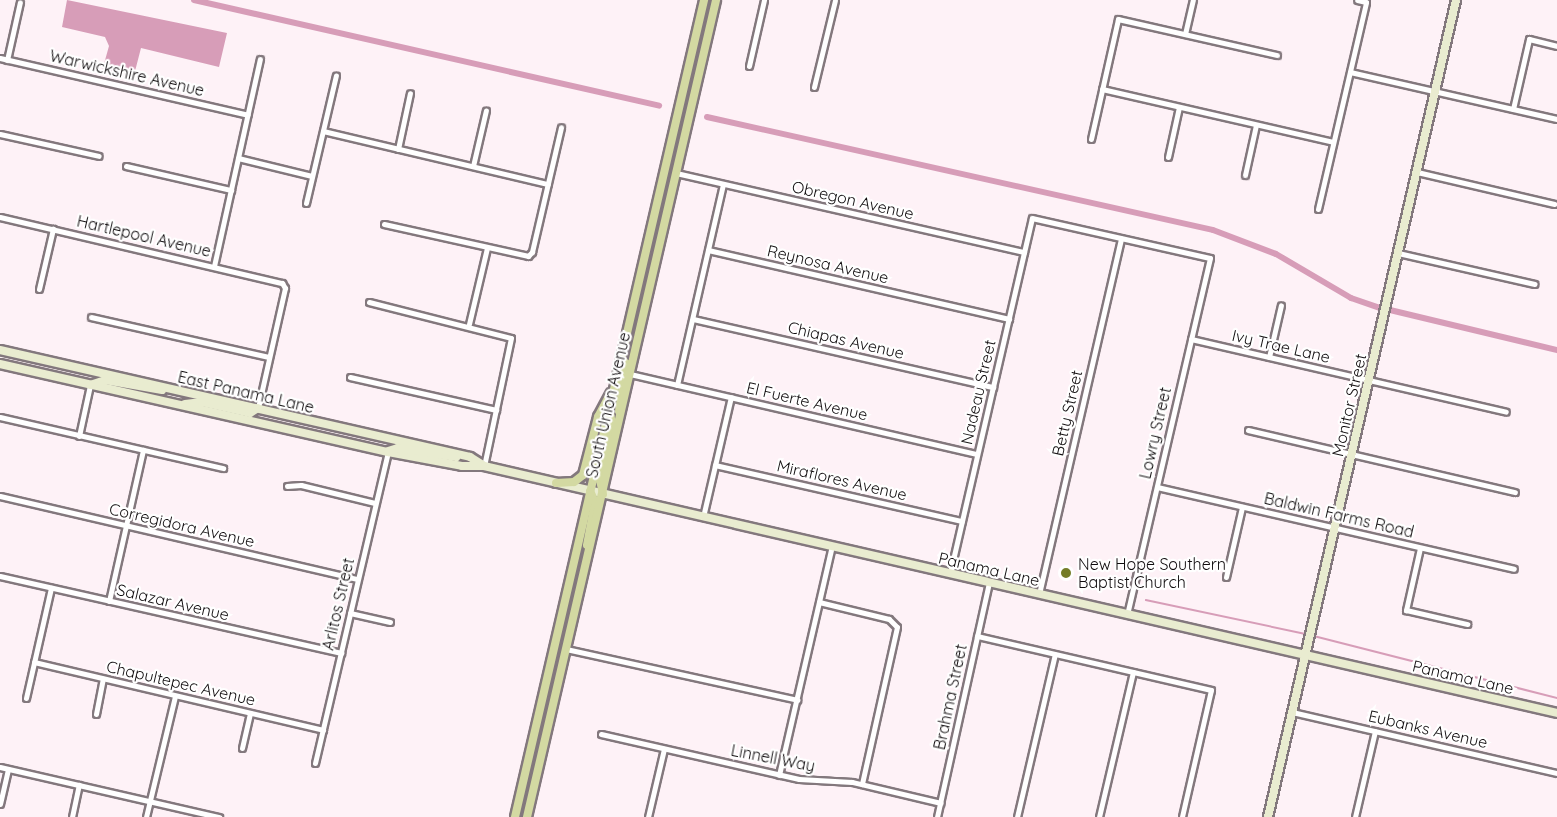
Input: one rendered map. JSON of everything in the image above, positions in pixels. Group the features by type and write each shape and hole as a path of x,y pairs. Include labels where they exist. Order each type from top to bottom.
{"main road":[{"name":"South Union Avenue","path":"515,817 704,0"},
{"name":"South Union Avenue","path":"527,817 716,0"},
{"name":"Monitor Street","path":"1268,817 1456,0"},
{"name":"East Panama Lane","path":"0,350 466,456 484,466"},
{"path":"620,420 618,401 626,364 621,358"},
{"name":"East Panama Lane","path":"0,364 388,452 462,466 484,466 590,491"},
{"path":"90,385 105,380 148,389 173,389"},
{"path":"556,483 574,482 583,475 598,417 614,388"},
{"path":"180,405 202,402 250,413 258,408"},
{"path":"603,494 600,480 612,425 609,409"},
{"path":"388,452 398,448 447,457 466,456"},
{"path":"588,560 595,497 590,491"},
{"name":"Panama Lane","path":"590,491 1557,712"},
{"path":"520,797 524,804 520,817"}],"street":[{"path":"749,66 764,0"},
{"path":"814,87 835,0"},
{"path":"1185,34 1193,0"},
{"path":"1318,209 1366,2 1358,0"},
{"path":"7,60 20,2"},
{"path":"1091,139 1118,19 1277,55"},
{"path":"1513,110 1529,39 1557,46"},
{"name":"Warwickshire Avenue","path":"0,58 248,115"},
{"path":"214,266 260,59"},
{"path":"1350,72 1557,119"},
{"path":"306,203 336,75"},
{"path":"1102,89 1334,142"},
{"path":"398,149 410,93"},
{"path":"1168,157 1179,107"},
{"path":"473,166 486,110"},
{"path":"1245,175 1256,125"},
{"path":"384,224 528,256 561,128"},
{"path":"323,131 548,184"},
{"path":"0,134 99,156"},
{"path":"238,158 312,176"},
{"path":"126,166 231,190"},
{"path":"1417,172 1554,204"},
{"name":"Obregon Avenue","path":"676,173 1024,252"},
{"path":"677,385 723,184"},
{"name":"Hartlepool Avenue","path":"0,217 282,283 285,288 269,357"},
{"name":"Nadeau Street","path":"950,573 1032,218 1121,238"},
{"path":"39,289 53,229"},
{"name":"Lowry Street","path":"1121,238 1210,258 1127,614"},
{"name":"Betty Street","path":"1039,594 1121,238"},
{"path":"469,324 487,248"},
{"name":"Reynosa Avenue","path":"708,250 1008,320"},
{"path":"1398,253 1535,284"},
{"path":"369,302 469,324 511,338 484,466"},
{"path":"1269,357 1281,305"},
{"path":"91,317 269,357 258,408"},
{"name":"Chiapas Avenue","path":"693,319 993,387"},
{"name":"Ivy Trae Lane","path":"1191,339 1506,412"},
{"name":"El Fuerte Avenue","path":"630,374 977,454"},
{"path":"350,377 496,410"},
{"path":"79,436 90,385"},
{"path":"703,517 731,398"},
{"path":"0,417 223,468"},
{"path":"1248,430 1515,492"},
{"path":"109,601 143,450"},
{"name":"Arlitos Street","path":"315,764 388,452"},
{"name":"Miraflores Avenue","path":"715,465 962,521"},
{"path":"287,486 301,485 375,503"},
{"name":"Baldwin Farms Road","path":"1157,487 1514,569"},
{"name":"Corregidora Avenue","path":"0,496 358,579"},
{"path":"1226,577 1242,507"},
{"path":"779,775 832,546"},
{"path":"1420,548 1406,610 1467,624"},
{"name":"Salazar Avenue","path":"0,576 341,653"},
{"name":"Brahma Street","path":"937,817 989,582"},
{"path":"26,698 51,588"},
{"path":"819,602 889,619 897,627 862,784"},
{"path":"350,613 390,622"},
{"path":"977,636 1211,690 1182,817"},
{"path":"566,649 796,700"},
{"path":"1017,817 1055,654"},
{"name":"Chapultepec Avenue","path":"34,662 323,730"},
{"path":"1099,817 1133,672"},
{"path":"96,714 104,679"},
{"path":"146,817 175,696"},
{"name":"Eubanks Avenue","path":"1292,712 1557,773"},
{"path":"242,748 250,713"},
{"path":"1356,817 1374,731"},
{"name":"Linnell Way","path":"601,734 779,775 862,784 941,803"},
{"path":"648,817 664,749"},
{"path":"0,767 219,817"},
{"path":"0,804 8,769"},
{"path":"72,817 79,785"}],"shaded area":[{"path":"67,0 227,33 219,67 141,48 133,79 102,71 109,46 105,37 62,27"}],"waterway":[{"path":"194,0 659,106"},
{"path":"707,117 1213,230 1276,254 1351,298 1380,308"},
{"path":"1390,310 1557,350"},
{"path":"1146,600 1306,634"},
{"path":"1314,636 1557,698"}],"place":[{"name":"New Hope Southern Baptist Church","path":"1066,573"}]}
